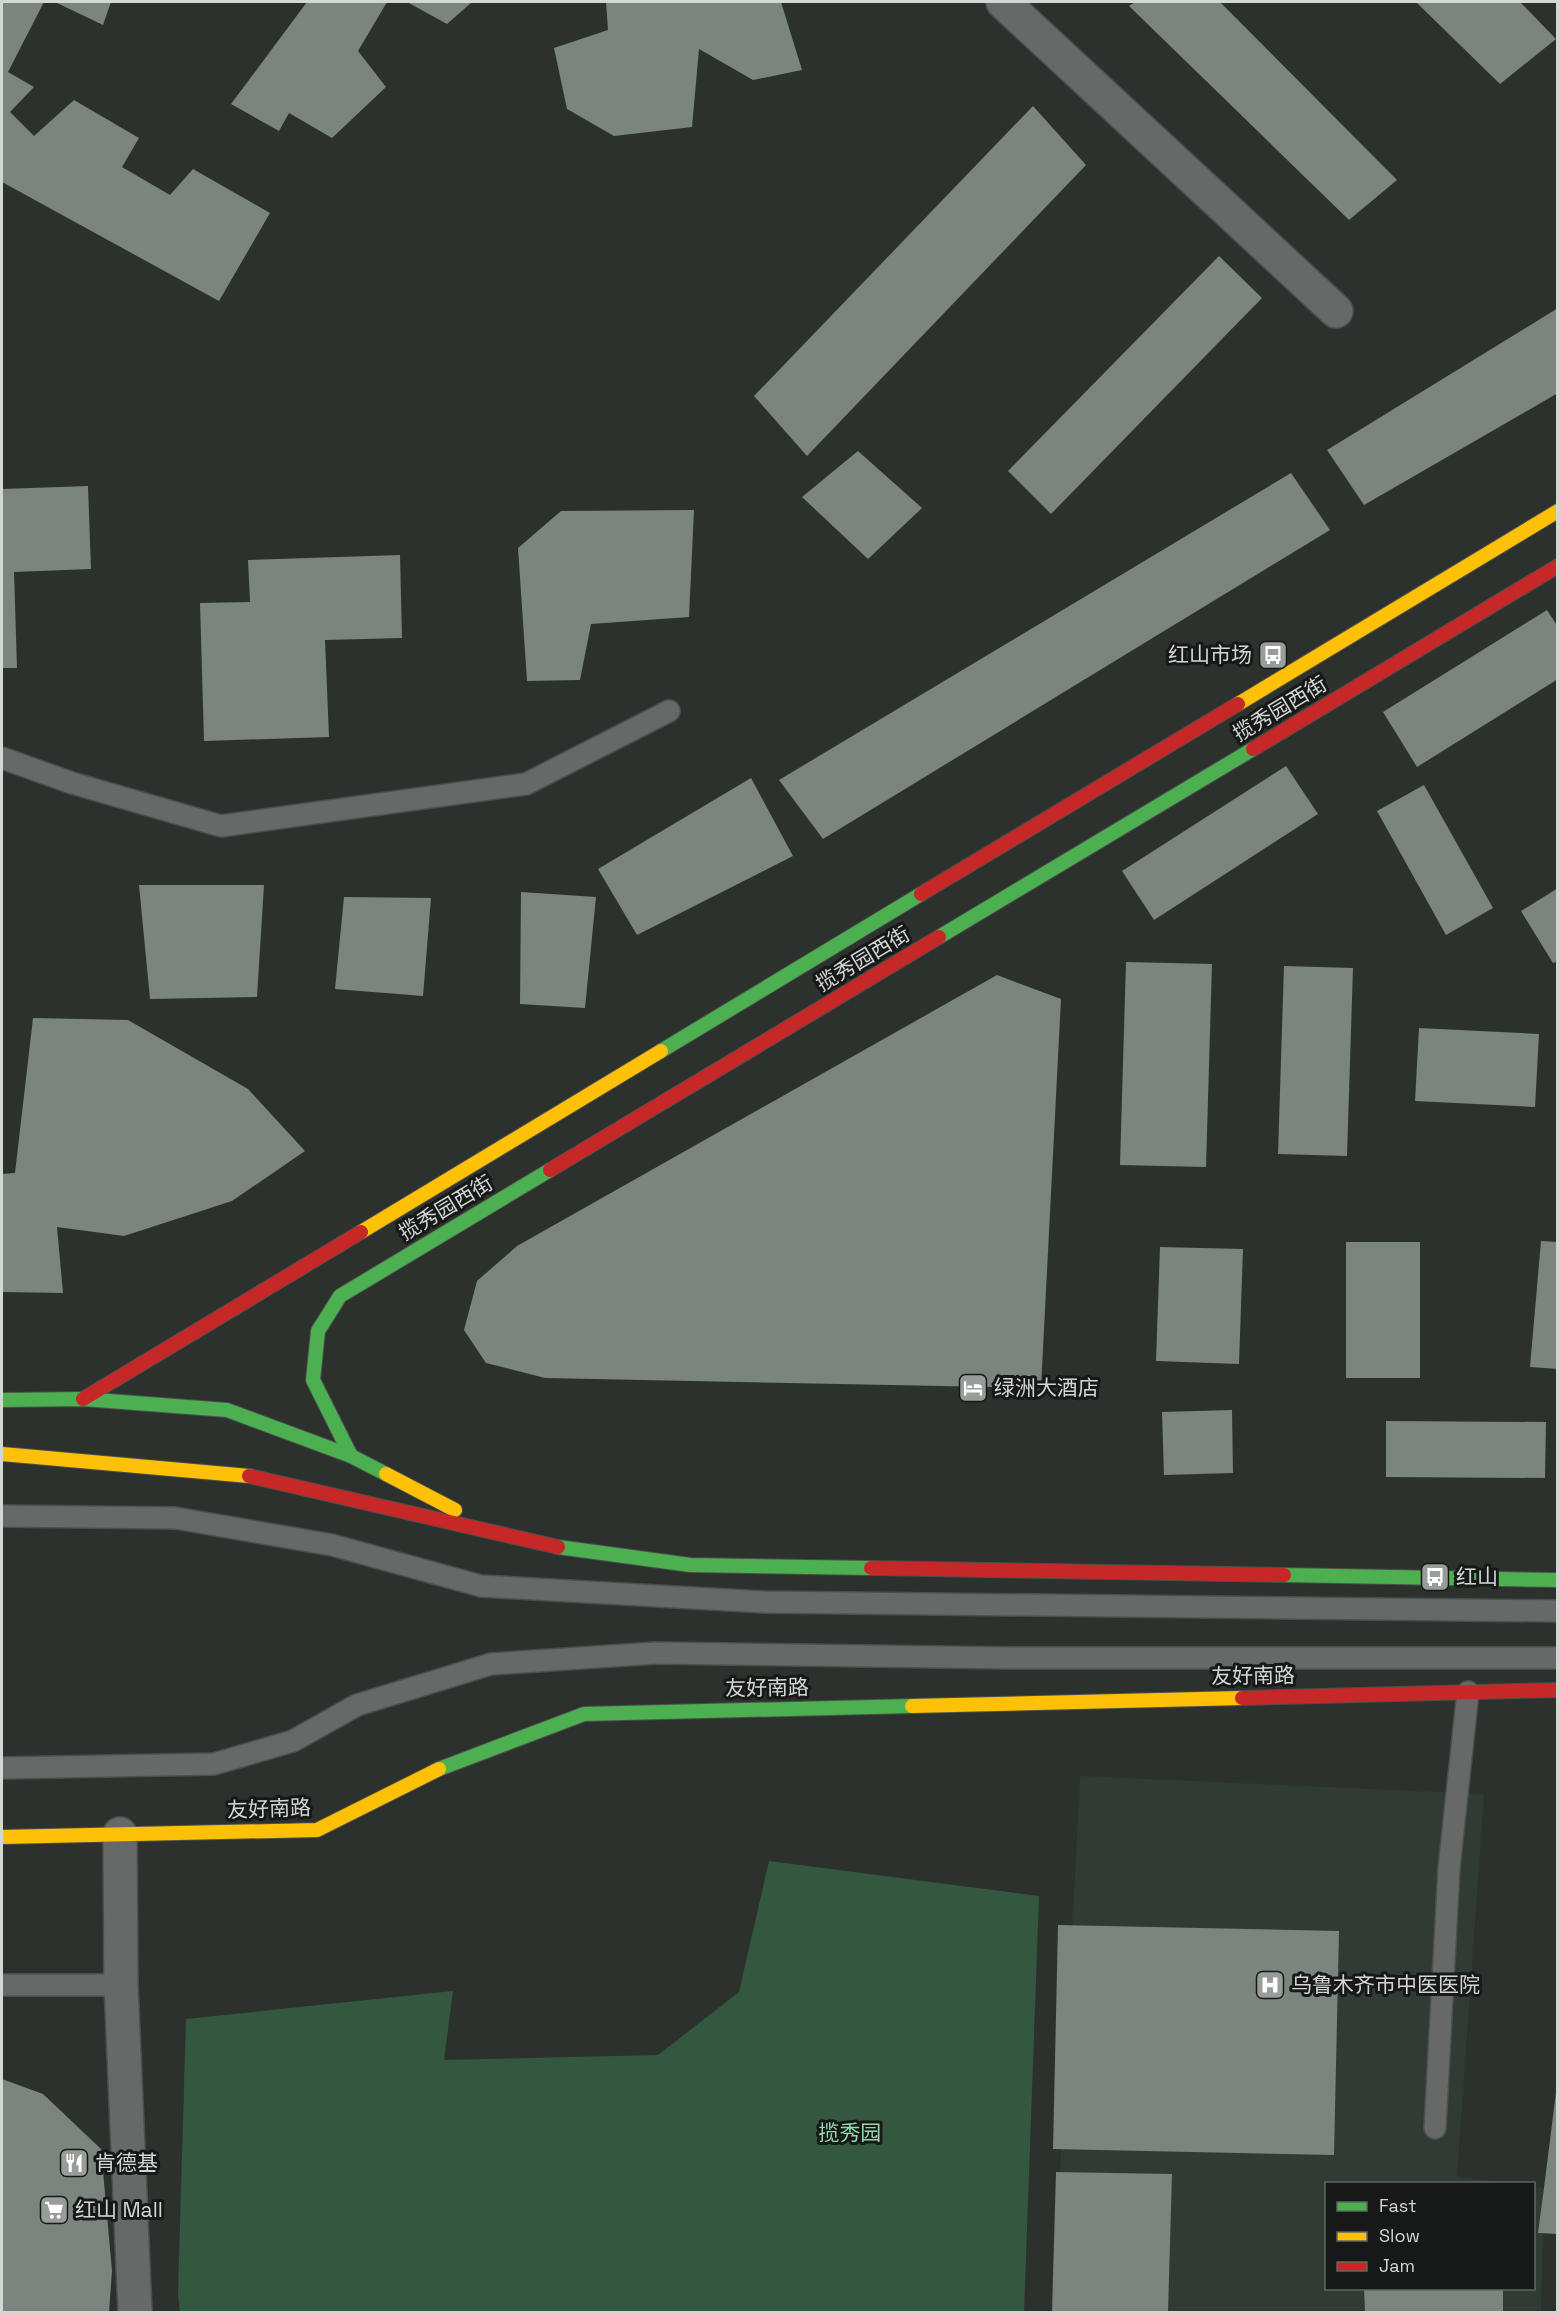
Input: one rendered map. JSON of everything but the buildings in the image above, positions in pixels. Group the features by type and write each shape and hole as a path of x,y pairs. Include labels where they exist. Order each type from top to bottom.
{"main road":[{"name":"揽秀园西街","path":"83,1399 1557,511"},
{"name":"揽秀园西街","path":"351,1456 313,1380 318,1332 340,1296 1557,566"},
{"path":"2,1400 83,1399 227,1410 351,1456 497,1532"},
{"path":"2,1454 245,1475 570,1550 690,1565 1557,1580"},
{"name":"友好南路","path":"2,1837 316,1830 438,1770 584,1714 1557,1690"}],"street":[{"path":"1003,2 1336,311"},
{"path":"120,1834 121,1985 135,2313"}],"lane":[{"path":"2,758 72,783 221,826 526,784 669,711"},
{"path":"2,1516 175,1518 332,1545 481,1586 764,1602 1557,1611"},
{"path":"2,1768 214,1764 292,1741 357,1705 491,1664 656,1653 1010,1658 1557,1658"},
{"path":"1435,2128 1449,1868 1467,1692"},
{"path":"2,1985 121,1985"}],"shaded area":[{"name":"乌鲁木齐市中医医院","path":"1080,1776 1484,1794 1457,2177 1500,2182 1325,2182 1325,2290 1535,2290 1535,2187 1544,2188 1541,2312 1053,2312"}],"green space":[{"name":"揽秀园","path":"769,1861 1039,1896 1024,2312 180,2312 178,2293 186,2019 453,1991 444,2060 658,2055 739,1992"}],"traffic: fast":[{"path":"939,937 1253,749"},
{"path":"661,1051 921,894"},
{"path":"351,1456 313,1380 318,1331 340,1296 550,1170"},
{"path":"2,1400 83,1399 227,1410 351,1456 386,1474"},
{"path":"558,1547 690,1565 871,1568"},
{"path":"1284,1575 1558,1580"},
{"path":"439,1769 584,1714 912,1706"}],"traffic: slow":[{"path":"1238,704 1558,511"},
{"path":"361,1232 661,1051"},
{"path":"2,1454 249,1476"},
{"path":"386,1474 455,1510"},
{"path":"912,1706 1242,1698"},
{"path":"2,1837 317,1830 439,1769"}],"traffic: jam":[{"path":"1253,749 1558,566"},
{"path":"921,894 1238,704"},
{"path":"550,1170 939,937"},
{"path":"83,1399 361,1232"},
{"path":"249,1476 558,1547"},
{"path":"871,1568 1284,1575"},
{"path":"1242,1698 1558,1690"}],"place":[{"name":"红山市场","path":"1273,655"},
{"name":"绿洲大酒店","path":"973,1388"},
{"name":"红山","path":"1435,1577"},
{"name":"乌鲁木齐市中医医院","path":"1270,1985"},
{"name":"肯德基","path":"74,2163"},
{"name":"红山 Mall","path":"54,2210"}]}
